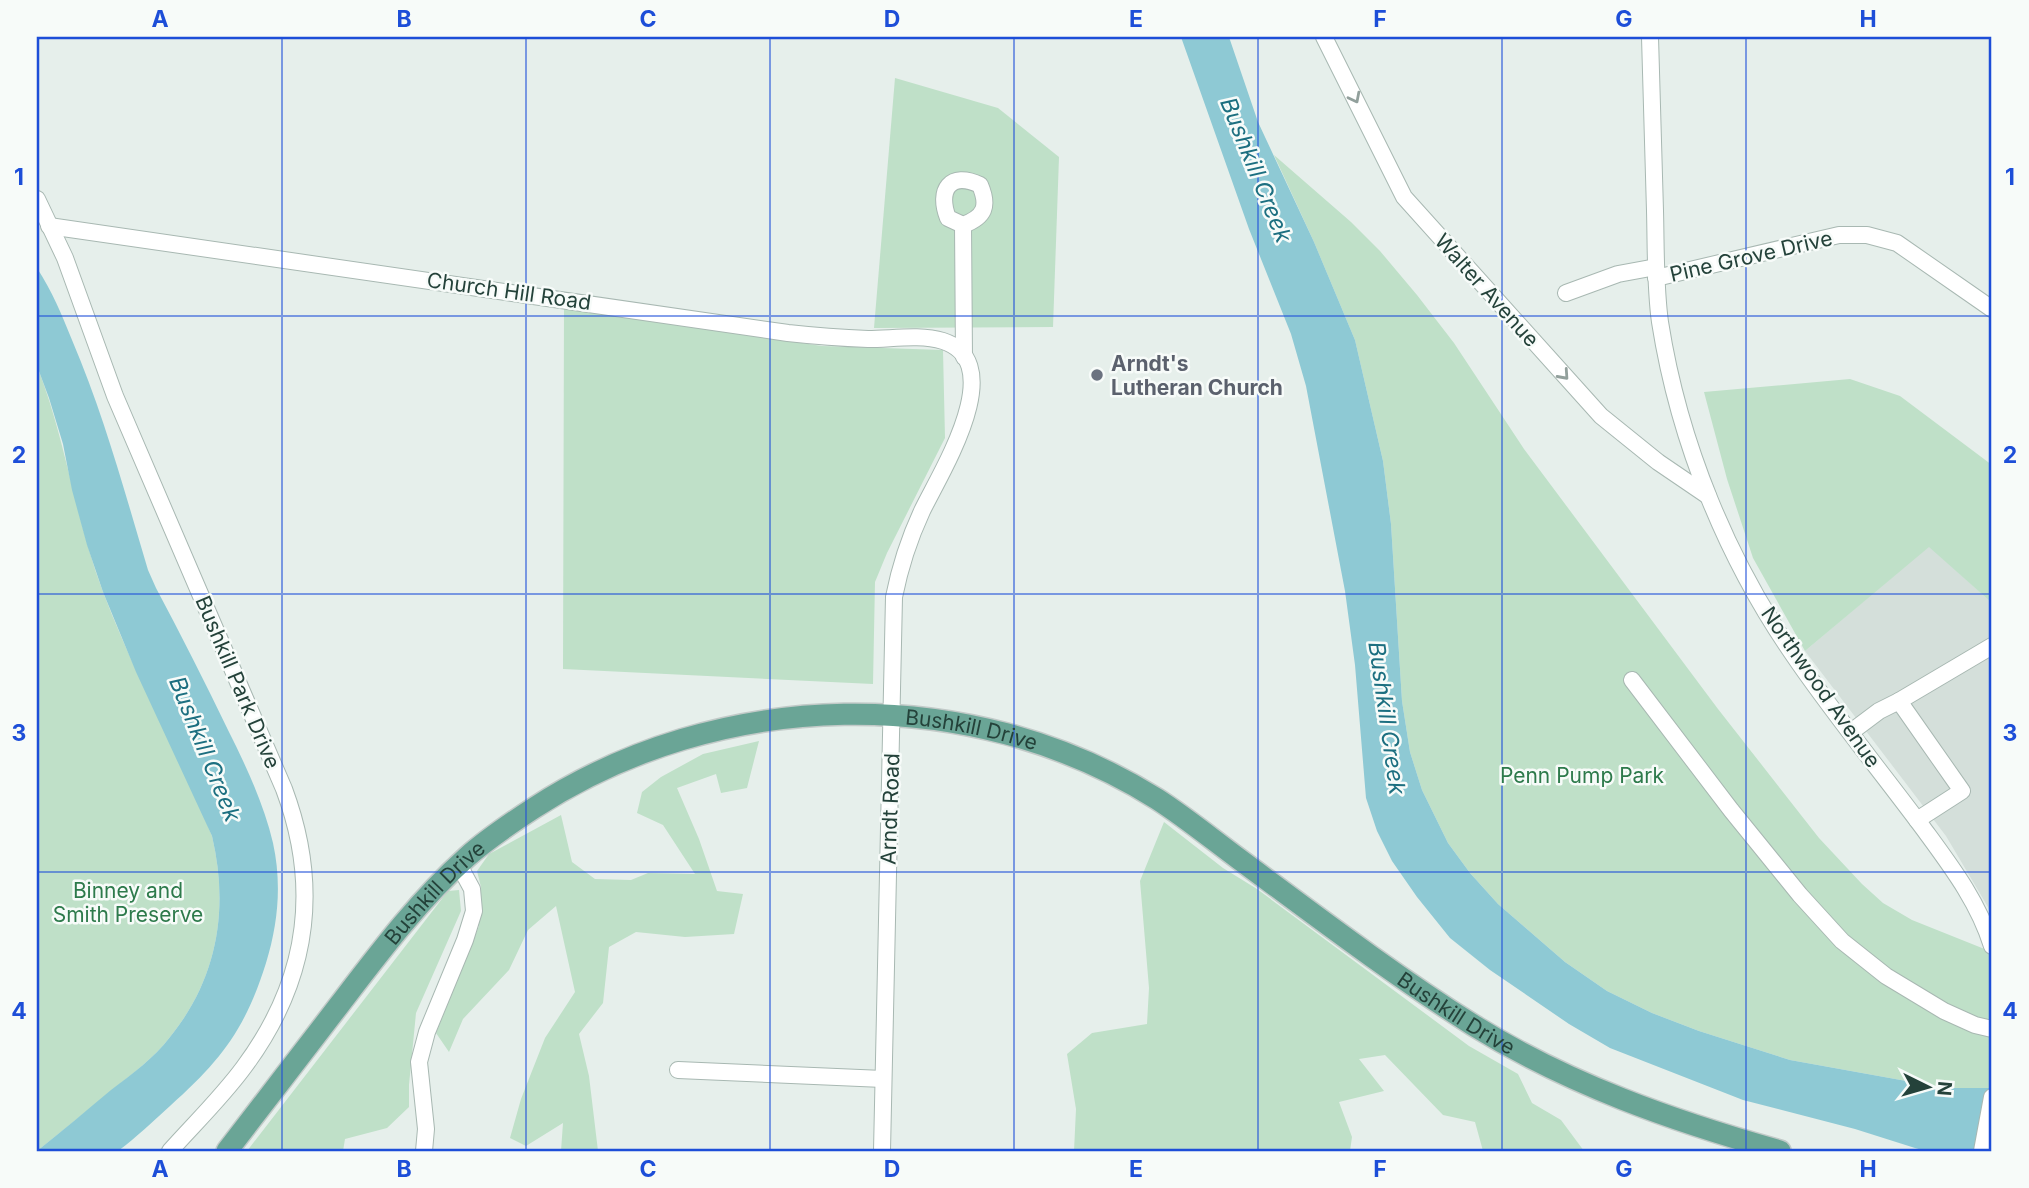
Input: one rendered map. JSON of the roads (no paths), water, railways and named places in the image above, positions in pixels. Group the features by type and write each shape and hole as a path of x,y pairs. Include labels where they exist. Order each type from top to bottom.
{"main road":[{"name":"Bushkill Drive","path":"227,1151 393,935 417,908 459,865 498,833 549,799 604,768 720,728 785,717 893,715 973,725 1033,740 1113,775 1157,799 1397,975 1476,1027 1570,1078 1651,1111 1780,1151"}],"street":[{"name":"Walter Avenue","path":"1324,37 1404,197 1601,416 1658,462 1708,496"},
{"name":"Northwood Avenue","path":"1650,37 1656,273 1660,321 1669,368 1708,496 1735,556 1769,618 1812,682 1969,892 1987,919 1992,946"},
{"name":"Bushkill Park Drive","path":"37,200 69,270 115,396 284,789 297,826 303,860 304,912 301,941 280,1007 269,1029 242,1069 170,1151"},
{"name":"Arndt Road","path":"882,1151 894,597 897,579 922,510 952,453 966,418 971,389 964,357 963,225"},
{"name":"Church Hill Road","path":"49,226 788,333 840,338 930,338 952,345 964,357"},
{"name":"Pine Grove Drive","path":"1566,293 1618,274 1656,273 1839,235 1867,235 1897,243 1992,309"},
{"path":"1851,732 1879,711 1992,646"},
{"path":"1632,680 1731,810 1842,941 1886,976 1944,1011 1975,1025 1992,1029"},
{"path":"1899,701 1962,790 1917,820"},
{"path":"424,1151 426,1129 419,1062 427,1032 465,940 474,911 472,889 459,865"},
{"path":"678,1070 883,1079"},
{"path":"1982,1151 1992,1097"}],"water":[{"name":"Bushkill Creek","path":"1181,37 1229,37 1258,122 1314,242 1355,340 1383,461 1391,524 1402,701 1410,752 1422,790 1448,843 1498,904 1565,962 1607,991 1652,1013 1790,1060 1945,1088 1992,1088 1992,1151 1926,1151 1855,1129 1743,1100 1610,1048 1569,1024 1490,970 1450,938 1417,897 1392,861 1377,831 1366,798 1355,665 1345,591 1306,386 1291,334 1249,229"},
{"name":"Bushkill Creek","path":"37,268 84,368 148,570 248,771 260,800 276,858 276,919 270,948 258,986 240,1026 204,1074 118,1151 37,1151 150,1059 164,1045 186,1014 209,966 215,941 219,916 217,863 212,836 136,672 87,545 63,444 37,366"}],"place":[{"name":"Arndt's Lutheran Church","path":"1097,375"}],"park label":[{"name":"Penn Pump Park","path":"1582,775"},
{"name":"Binney and Smith Preserve","path":"128,902"}]}
